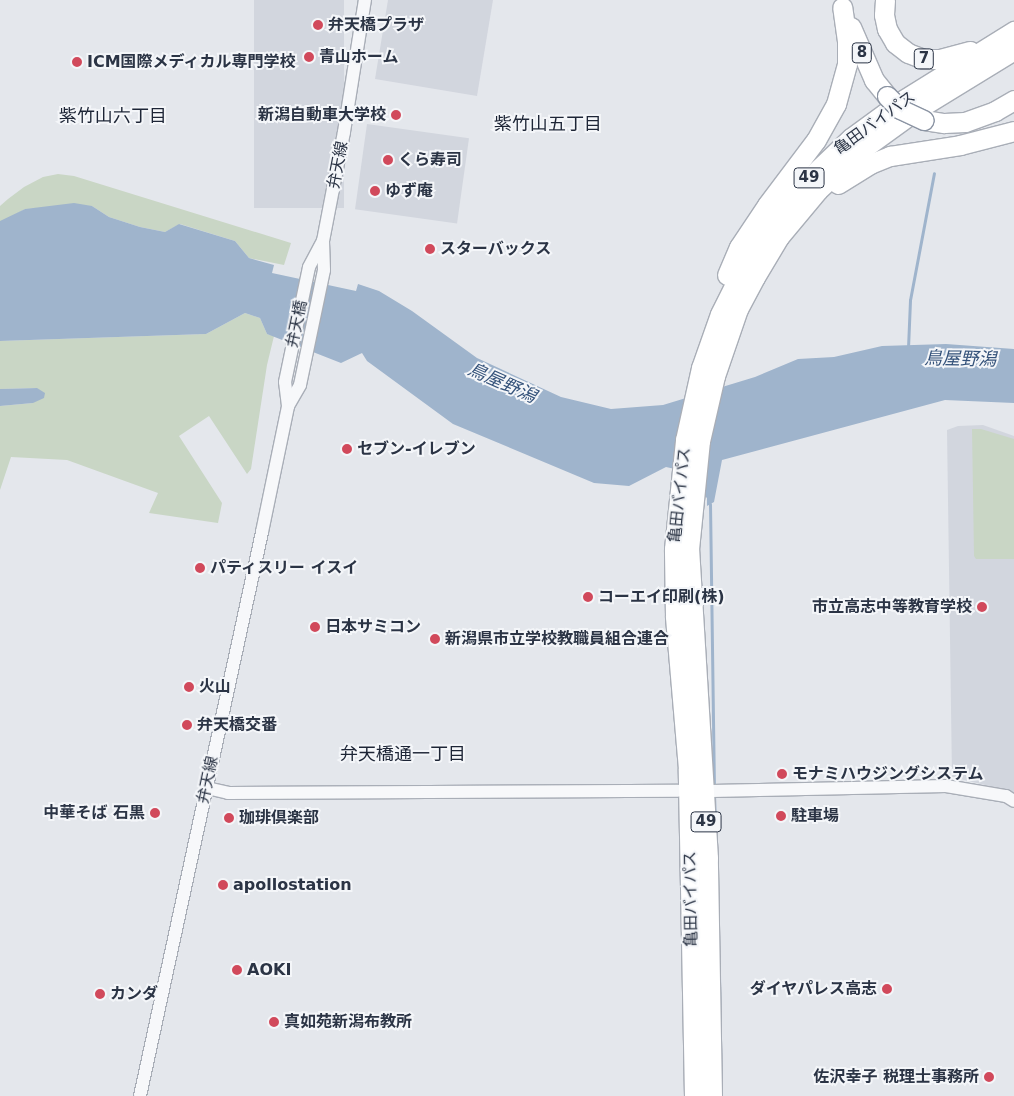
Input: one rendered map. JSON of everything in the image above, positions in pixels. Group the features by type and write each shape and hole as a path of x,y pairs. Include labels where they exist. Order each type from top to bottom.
{"highway":[{"name":"7","path":"885,0 884,14 887,29 895,43 908,53 924,59 940,60 1009,41"},
{"name":"8","path":"841,3 874,80 886,96 900,109 924,120 944,123 966,122 994,111 1014,100"},
{"path":"705,375 711,313 739,247 767,205 816,140 836,104 847,64 847,41 841,3"},
{"name":"亀田バイパス","path":"705,375 755,277 779,237 805,206 860,151 1009,41"},
{"name":"亀田バイパス","path":"694,1096 688,769 675,616 681,549 700,442 705,375 720,314 740,274 777,215 810,177 851,138 896,106 1009,41"},
{"path":"805,206 827,194 848,176 890,156 960,144 1010,131"},
{"name":"亀田バイパス","path":"681,549 708,858 712,1096"}],"street":[{"name":"弁天線","path":"323,241 344,132 365,0"},
{"name":"弁天橋","path":"288,406 285,382 309,267 323,241"},
{"name":"弁天橋","path":"288,406 300,386 324,270 323,241"},
{"name":"弁天線","path":"140,1096 288,406"},
{"path":"715,791 946,786 1006,796 1014,801"},
{"path":"206,788 228,793 678,791"}],"shaded area":[{"path":"254,0 344,0 344,208 254,208"},
{"path":"388,0 493,0 477,96 375,79"},
{"path":"367,124 469,138 457,223 355,209"},
{"name":"市立高志中等教育学校","path":"983,425 1014,436 1014,792 952,777 947,430 958,426"}],"green space":[{"path":"58,174 74,176 291,243 284,265 249,258 235,241 180,224 165,232 140,227 109,217 92,206 25,209 0,223 0,206 8,199 24,187 43,177"},
{"path":"245,313 260,318 267,334 274,336 267,365 251,469 247,474 209,416 179,436 222,503 218,523 149,513 158,493 67,460 11,457 0,490 0,406 33,403 37,388 0,389 0,341 206,334"},
{"path":"972,429 981,429 1014,439 1014,559 976,559 974,556"}],"water":[{"name":"鳥屋野潟","path":"74,203 92,206 109,217 140,227 165,232 179,224 235,241 249,258 274,265 272,273 356,291 358,284 379,291 412,311 477,358 561,397 611,409 663,405 755,377 798,359 834,357 882,346 946,344 1014,349 1014,403 945,400 722,460 714,502 707,506 707,498 675,469 666,467 629,486 594,483 453,424 367,361 362,353 341,363 267,334 260,318 245,313 206,334 0,341 0,221 25,209"},
{"path":"37,388 45,393 44,398 33,403 0,406 0,389"}],"waterway":[{"path":"908,348 910,300 934,173"},
{"path":"710,504 714,788"},
{"path":"714,794 715,818"},
{"path":"719,974 721,1096"}],"place":[{"name":"弁天橋プラザ","path":"318,25"},
{"name":"青山ホーム","path":"309,57"},
{"name":"ICM国際メディカル専門学校","path":"77,62"},
{"name":"新潟自動車大学校","path":"396,115"},
{"name":"くら寿司","path":"388,160"},
{"name":"ゆず庵","path":"375,191"},
{"name":"スターバックス","path":"430,249"},
{"name":"セブン-イレブン","path":"347,449"},
{"name":"パティスリー イスイ","path":"200,568"},
{"name":"コーエイ印刷(株)","path":"588,597"},
{"name":"市立高志中等教育学校","path":"982,607"},
{"name":"日本サミコン","path":"315,627"},
{"name":"新潟県市立学校教職員組合連合","path":"435,639"},
{"name":"火山","path":"189,687"},
{"name":"弁天橋交番","path":"187,725"},
{"name":"モナミハウジングシステム","path":"782,774"},
{"name":"中華そば 石黒","path":"155,813"},
{"name":"駐車場","path":"781,816"},
{"name":"珈琲倶楽部","path":"229,818"},
{"name":"apollostation","path":"223,885"},
{"name":"AOKI","path":"237,970"},
{"name":"ダイヤパレス高志","path":"887,989"},
{"name":"カンダ","path":"100,994"},
{"name":"真如苑新潟布教所","path":"274,1022"},
{"name":"佐沢幸子 税理士事務所","path":"989,1077"}],"district":[{"name":"紫竹山六丁目","path":"113,116"},
{"name":"紫竹山五丁目","path":"548,124"},
{"name":"弁天橋通一丁目","path":"403,754"}]}
